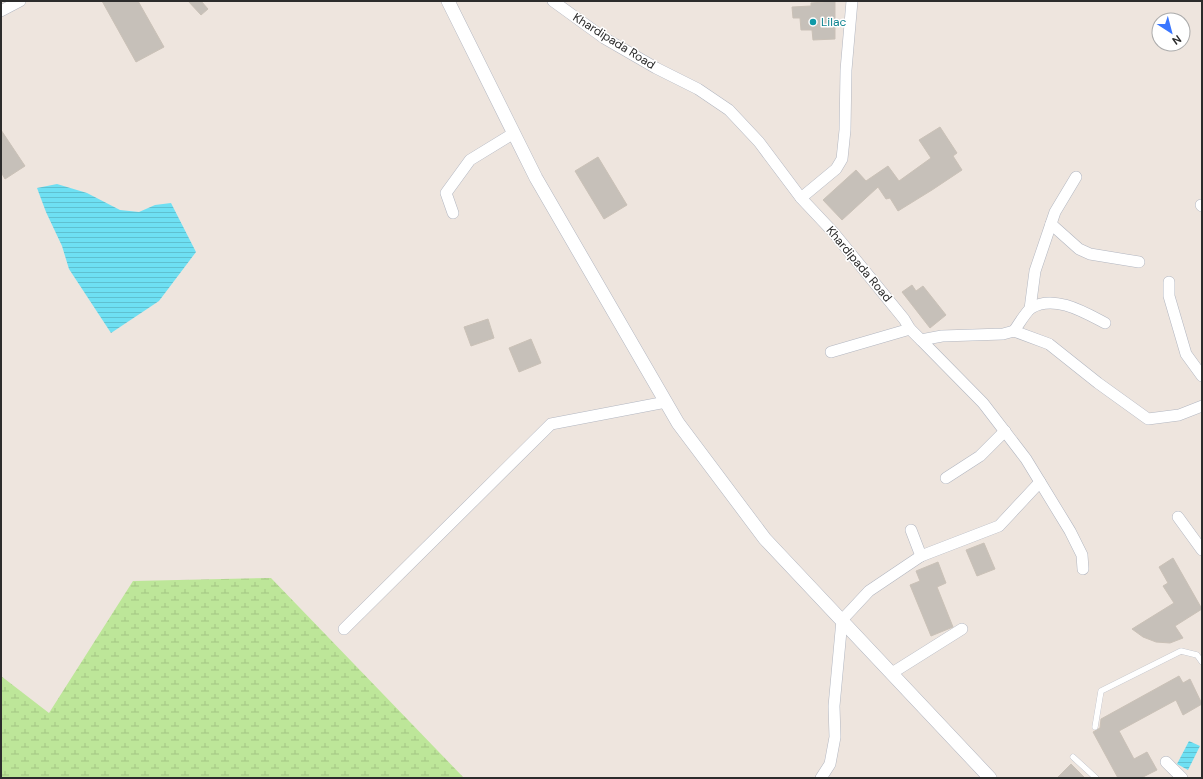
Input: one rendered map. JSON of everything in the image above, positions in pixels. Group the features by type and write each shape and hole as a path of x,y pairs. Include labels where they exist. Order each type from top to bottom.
{"street":[{"path":"1,12 20,1"},
{"path":"448,1 536,178 678,423 765,539 990,778"},
{"name":"Khardipada Road","path":"553,1 604,38 656,68 698,89 729,110 759,142 801,198 838,238 904,319 910,329 983,403 1005,431 1026,459 1070,531 1082,555 1083,569"},
{"path":"801,198 836,169 842,159 845,130 846,70 852,1"},
{"path":"453,213 446,193 470,160 514,133"},
{"path":"1030,309 1035,271 1055,212 1076,177"},
{"path":"1051,224 1079,249 1090,254 1139,262"},
{"path":"1169,282 1169,296 1186,354 1202,376"},
{"path":"1014,331 1030,309 1044,302 1054,302 1077,309 1105,323"},
{"path":"831,352 910,329"},
{"path":"922,340 942,336 1003,334 1014,331 1049,344 1098,383 1148,419 1179,415 1202,406"},
{"path":"360,614 344,629 551,424 666,402"},
{"path":"946,478 980,456 1005,431"},
{"path":"821,778 830,764 835,737 834,706 842,620 869,591 921,556 999,526 1040,482"},
{"path":"1178,517 1202,550"},
{"path":"911,530 921,556"},
{"path":"892,674 962,629"},
{"path":"1166,762 1182,778"}],"lane":[{"path":"1095,727 1102,691 1181,651 1197,655 1202,662"},
{"path":"1073,757 1096,778"}],"green space":[{"path":"271,578 464,778 1,778 1,676 49,713 133,581"}],"water":[{"path":"57,184 87,193 120,210 139,212 155,205 171,203 196,252 159,301 111,333 69,269 62,246 46,212 37,188"},
{"path":"1189,741 1200,746 1188,770 1177,764"}],"building":[{"path":"102,1 138,1 164,47 136,62"},
{"path":"188,1 201,1 208,9 201,15"},
{"name":"Lilac","path":"835,1 835,39 813,40 812,30 801,30 800,18 793,18 792,7 811,6 811,3"},
{"path":"940,127 957,153 953,156 962,170 932,190 898,211 890,198 886,199 878,187 842,220 823,200 856,170 866,181 888,166 899,181 931,158 919,140"},
{"path":"1,130 25,166 5,179 1,172"},
{"path":"598,157 627,205 604,219 575,171"},
{"path":"912,285 916,291 923,286 946,315 930,328 902,292"},
{"path":"488,319 494,338 471,346 464,327"},
{"path":"531,339 541,363 519,372 509,348"},
{"path":"984,543 995,569 977,576 966,550"},
{"path":"1173,558 1202,609 1175,626 1183,638 1170,643 1156,642 1143,637 1132,629 1174,603 1163,586 1168,583 1159,567"},
{"path":"938,562 946,583 937,587 953,627 931,636 910,585 920,581 916,571"},
{"path":"1179,676 1183,683 1190,679 1202,704 1183,715 1176,700 1119,731 1134,759 1147,752 1157,770 1141,778 1118,778 1093,732 1100,728 1101,719"},
{"path":"1071,764 1085,778 1057,778"}],"place":[{"name":"Lilac","path":"813,22"}]}
